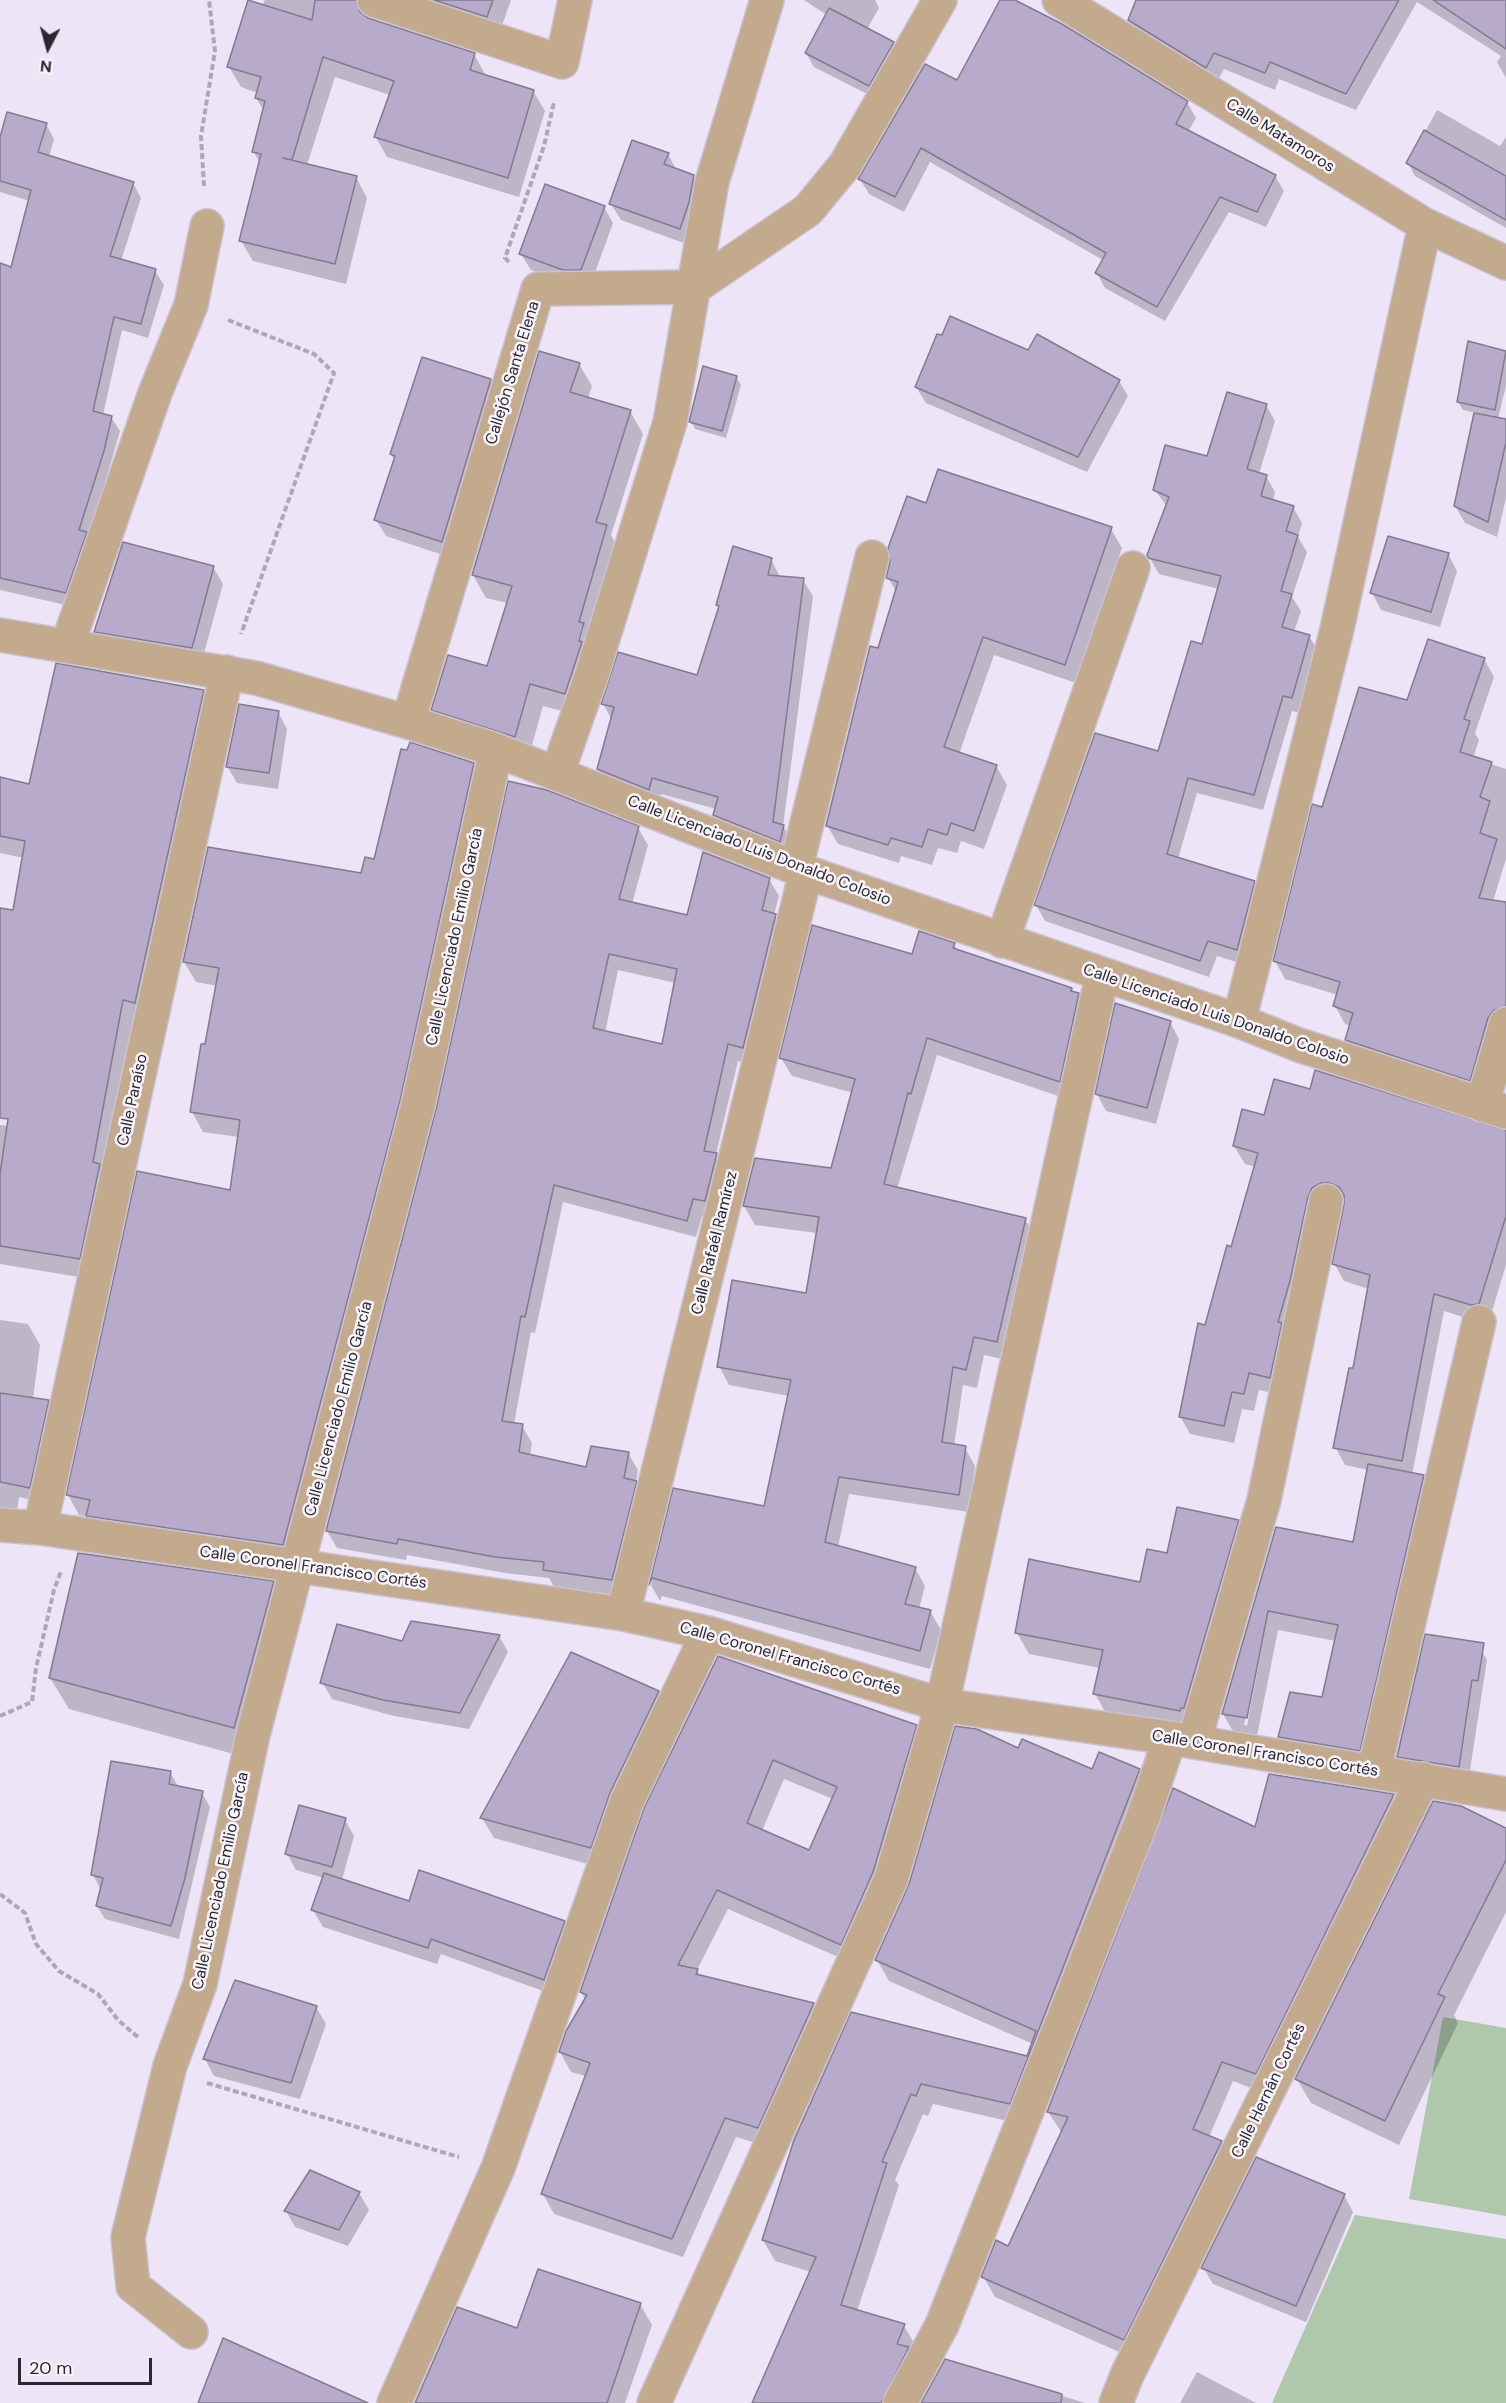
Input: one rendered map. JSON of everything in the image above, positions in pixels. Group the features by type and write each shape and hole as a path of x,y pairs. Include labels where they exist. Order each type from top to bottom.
{"street":[{"path":"374,0 562,62 575,0"},
{"path":"556,774 592,674 670,422 712,182 766,0"},
{"path":"538,289 695,287 808,210 845,165 940,0"},
{"name":"Calle Matamoros","path":"1059,0 1425,225 1506,263"},
{"path":"1239,1021 1337,629 1425,225"},
{"path":"67,646 155,393 191,305 207,226"},
{"name":"Callejón Santa Elena","path":"408,722 538,289"},
{"name":"Calle Rafaél Ramírez","path":"623,1614 801,870 872,557"},
{"path":"1002,941 1133,568"},
{"name":"Calle Licenciado Luis Donaldo Colosio","path":"0,635 256,678 408,722 496,750 801,870 1102,976 1239,1021 1299,1045 1494,1108"},
{"name":"Calle Paraíso","path":"40,1528 227,672"},
{"name":"Calle Licenciado Emilio García","path":"191,2332 133,2286 128,2237 170,2066 200,1984 253,1735 418,1105 496,750"},
{"path":"654,2403 891,1879 942,1705 1102,976"},
{"path":"1494,1108 1506,1024"},
{"path":"900,2403 942,2325 1143,1818 1182,1740 1264,1500 1326,1201"},
{"path":"1374,1771 1479,1322"},
{"name":"Calle Coronel Francisco Cortés","path":"0,1525 40,1528 623,1614 708,1633 942,1705 1182,1740 1506,1794"},
{"path":"394,2403 498,2168 627,1801 708,1633"},
{"name":"Calle Hernán Cortés","path":"1116,2403 1127,2375 1423,1779"}],"path":[{"path":"207,226 201,136 214,51 209,0"},
{"name":"Callejón Santa Elena","path":"538,289 505,258 544,146 562,62"},
{"path":"191,305 314,354 334,373 227,672"},
{"path":"0,1716 32,1702 36,1668 54,1590 75,1533"},
{"path":"0,1894 25,1913 36,1944 59,1971 98,1994 118,2020 170,2066 194,2079 498,2168"}],"green space":[{"path":"1443,2017 1506,2028 1506,2216 1409,2199"},
{"path":"1355,2215 1506,2239 1506,2403 1272,2403"}],"building":[{"path":"248,0 312,20 315,0 356,0 360,12 368,18 475,53 470,70 534,90 508,178 374,137 394,81 323,57 292,160 283,158 357,176 335,264 239,241 261,154 252,152 265,101 255,98 261,77 227,67"},
{"path":"434,0 493,0 487,17"},
{"path":"1000,0 1015,0 1062,24 1188,101 1176,124 1276,175 1257,212 1220,197 1157,307 1095,273 1106,253 921,148 895,197 858,179 925,64 957,80"},
{"path":"1136,0 1399,0 1346,94 1270,62 1265,73 1214,53 1206,68 1128,20"},
{"path":"1433,0 1506,0 1506,49"},
{"path":"829,8 894,42 869,86 805,53"},
{"path":"7,112 47,123 38,152 134,182 110,256 156,269 141,324 114,317 93,411 112,416 104,451 79,530 87,532 66,593 0,578 0,263 11,267 31,190 0,181 0,137"},
{"path":"1424,130 1506,176 1506,220 1406,163"},
{"path":"632,140 669,153 664,164 694,175 689,202 680,229 609,204"},
{"path":"545,184 605,206 581,270 563,270 519,254"},
{"path":"950,316 1028,350 1037,334 1120,380 1078,457 915,387 937,334 942,335"},
{"path":"1468,341 1506,351 1495,410 1457,402"},
{"path":"539,351 580,363 570,392 631,410 596,522 607,525 579,622 584,623 579,641 582,642 565,694 530,684 515,737 431,710 448,655 487,666 512,586 472,575"},
{"path":"422,357 491,379 442,542 374,520 395,456 390,454"},
{"path":"703,366 737,376 722,431 689,422"},
{"path":"1227,392 1267,404 1247,469 1267,475 1261,496 1294,506 1286,531 1298,535 1281,591 1292,594 1282,627 1310,635 1292,698 1283,696 1254,795 1188,778 1167,854 1255,881 1237,950 1208,941 1200,961 1034,905 1095,733 1158,751 1191,641 1202,644 1221,576 1148,558 1147,555 1169,497 1153,490 1165,445 1207,456"},
{"path":"1474,413 1506,419 1506,442 1488,522 1454,506"},
{"path":"938,469 1112,527 1065,665 983,637 944,747 997,765 974,831 951,823 947,835 928,829 922,847 891,838 888,845 826,826 870,646 878,648 898,582 886,578 890,561 888,548 907,496 926,503"},
{"path":"1388,536 1449,553 1431,612 1370,593"},
{"path":"123,542 214,566 192,648 94,632"},
{"path":"733,546 772,558 768,575 804,578 773,822 784,825 780,842 713,815 718,797 652,778 649,790 597,769 614,707 601,704 618,652 697,675 719,606 716,605"},
{"path":"1428,639 1485,658 1464,719 1470,721 1460,752 1492,762 1480,797 1490,801 1480,833 1497,839 1479,898 1506,902 1506,1006 1494,1010 1488,1018 1470,1081 1345,1040 1353,1013 1333,1006 1340,982 1273,961 1312,804 1322,807 1359,687 1407,700"},
{"path":"56,663 204,690 135,1003 123,1000 93,1162 100,1164 80,1259 0,1246 0,1174 8,1119 0,1118 0,908 13,910 25,841 0,836 0,777 29,784"},
{"path":"239,704 279,711 269,773 226,767"},
{"path":"410,742 474,763 400,1101 283,1545 86,1516 90,1500 66,1495 137,1171 230,1190 240,1120 190,1112 201,1044 205,1044 219,968 183,962 208,847 361,873 365,857 374,859 401,749 407,750"},
{"path":"508,781 547,790 639,826 619,899 687,915 703,852 770,878 762,910 776,914 743,1048 728,1044 704,1151 717,1153 705,1201 693,1199 687,1221 554,1185 525,1317 521,1316 502,1421 523,1424 519,1452 586,1467 591,1446 629,1452 624,1478 637,1481 612,1580 543,1570 544,1562 495,1557 398,1539 397,1544 326,1531 436,1109","holes":["609,954 677,969 662,1044 593,1028"]},
{"path":"812,925 912,954 919,931 955,943 953,948 1072,988 1071,991 1079,993 1060,1082 927,1038 911,1094 908,1093 884,1184 1026,1218 997,1342 974,1337 966,1370 953,1367 942,1442 966,1446 959,1495 839,1477 825,1542 916,1567 905,1604 931,1610 920,1651 652,1578 649,1585 673,1488 764,1506 791,1380 717,1367 732,1280 806,1293 819,1217 743,1206 755,1158 831,1168 855,1079 779,1058"},
{"path":"1115,1003 1171,1021 1147,1108 1095,1094"},
{"path":"1315,1070 1506,1130 1506,1216 1479,1304 1471,1305 1434,1294 1402,1461 1333,1448 1349,1368 1353,1368 1370,1275 1332,1264 1344,1195 1339,1187 1329,1183 1321,1183 1312,1188 1308,1197 1290,1281 1278,1322 1282,1323 1270,1378 1249,1373 1244,1394 1232,1392 1224,1426 1179,1417 1198,1323 1205,1325 1227,1245 1231,1247 1258,1153 1233,1146 1242,1109 1264,1115 1274,1079 1310,1089"},
{"path":"0,1393 49,1400 30,1488 0,1482"},
{"path":"1368,1464 1424,1475 1360,1751 1278,1737 1290,1692 1322,1697 1338,1625 1268,1611 1247,1718 1222,1714 1276,1527 1353,1542"},
{"path":"1177,1507 1239,1520 1184,1708 1180,1711 1093,1694 1103,1650 1015,1633 1029,1559 1140,1582 1147,1549 1167,1553"},
{"path":"78,1553 274,1581 234,1728 49,1678"},
{"path":"411,1621 500,1635 460,1713 383,1700 320,1683 337,1624 402,1641"},
{"path":"1425,1634 1484,1643 1478,1681 1472,1680 1459,1767 1397,1757"},
{"path":"571,1652 659,1691 610,1793 591,1848 480,1818"},
{"path":"718,1656 917,1725 873,1872 841,1945 717,1890 678,1965 698,1969 696,1974 814,2003 758,2128 725,2118 672,2239 541,2194 590,2063 559,2052 566,2031 587,1995 580,1992 644,1808","holes":["773,1760 837,1787 809,1850 747,1823"]},
{"path":"955,1726 977,1729 1018,1748 1022,1739 1092,1769 1099,1752 1140,1769 1010,2104 921,2084 916,2096 911,2094 882,2162 887,2163 841,2305 905,2324 897,2344 909,2347 881,2403 752,2403 816,2257 762,2240 794,2140 851,2012 1027,2056 1036,2031 875,1960 909,1884"},
{"path":"111,1761 171,1771 169,1784 203,1791 185,1878 171,1926 96,1906 103,1878 91,1875"},
{"path":"1269,1774 1394,1794 1256,2074 1222,2062 1193,2129 1222,2141 1124,2340 981,2277 996,2240 1008,2246 1068,2117 1047,2112 1173,1788 1255,1827"},
{"path":"1433,1801 1461,1806 1506,1828 1506,1860 1438,1994 1445,1997 1385,2121 1295,2079"},
{"path":"299,1805 346,1818 332,1867 285,1854"},
{"path":"419,1870 565,1921 544,1980 431,1939 428,1948 311,1910 324,1873 409,1901"},
{"path":"235,1980 317,2006 291,2083 203,2059"},
{"path":"1256,2157 1345,2194 1296,2306 1201,2268"},
{"path":"310,2170 360,2192 339,2230 284,2211"},
{"path":"538,2269 641,2303 607,2403 415,2403 457,2307 517,2328"},
{"path":"223,2338 368,2403 198,2403"},
{"path":"945,2359 1062,2394 1061,2403 921,2403"}]}
